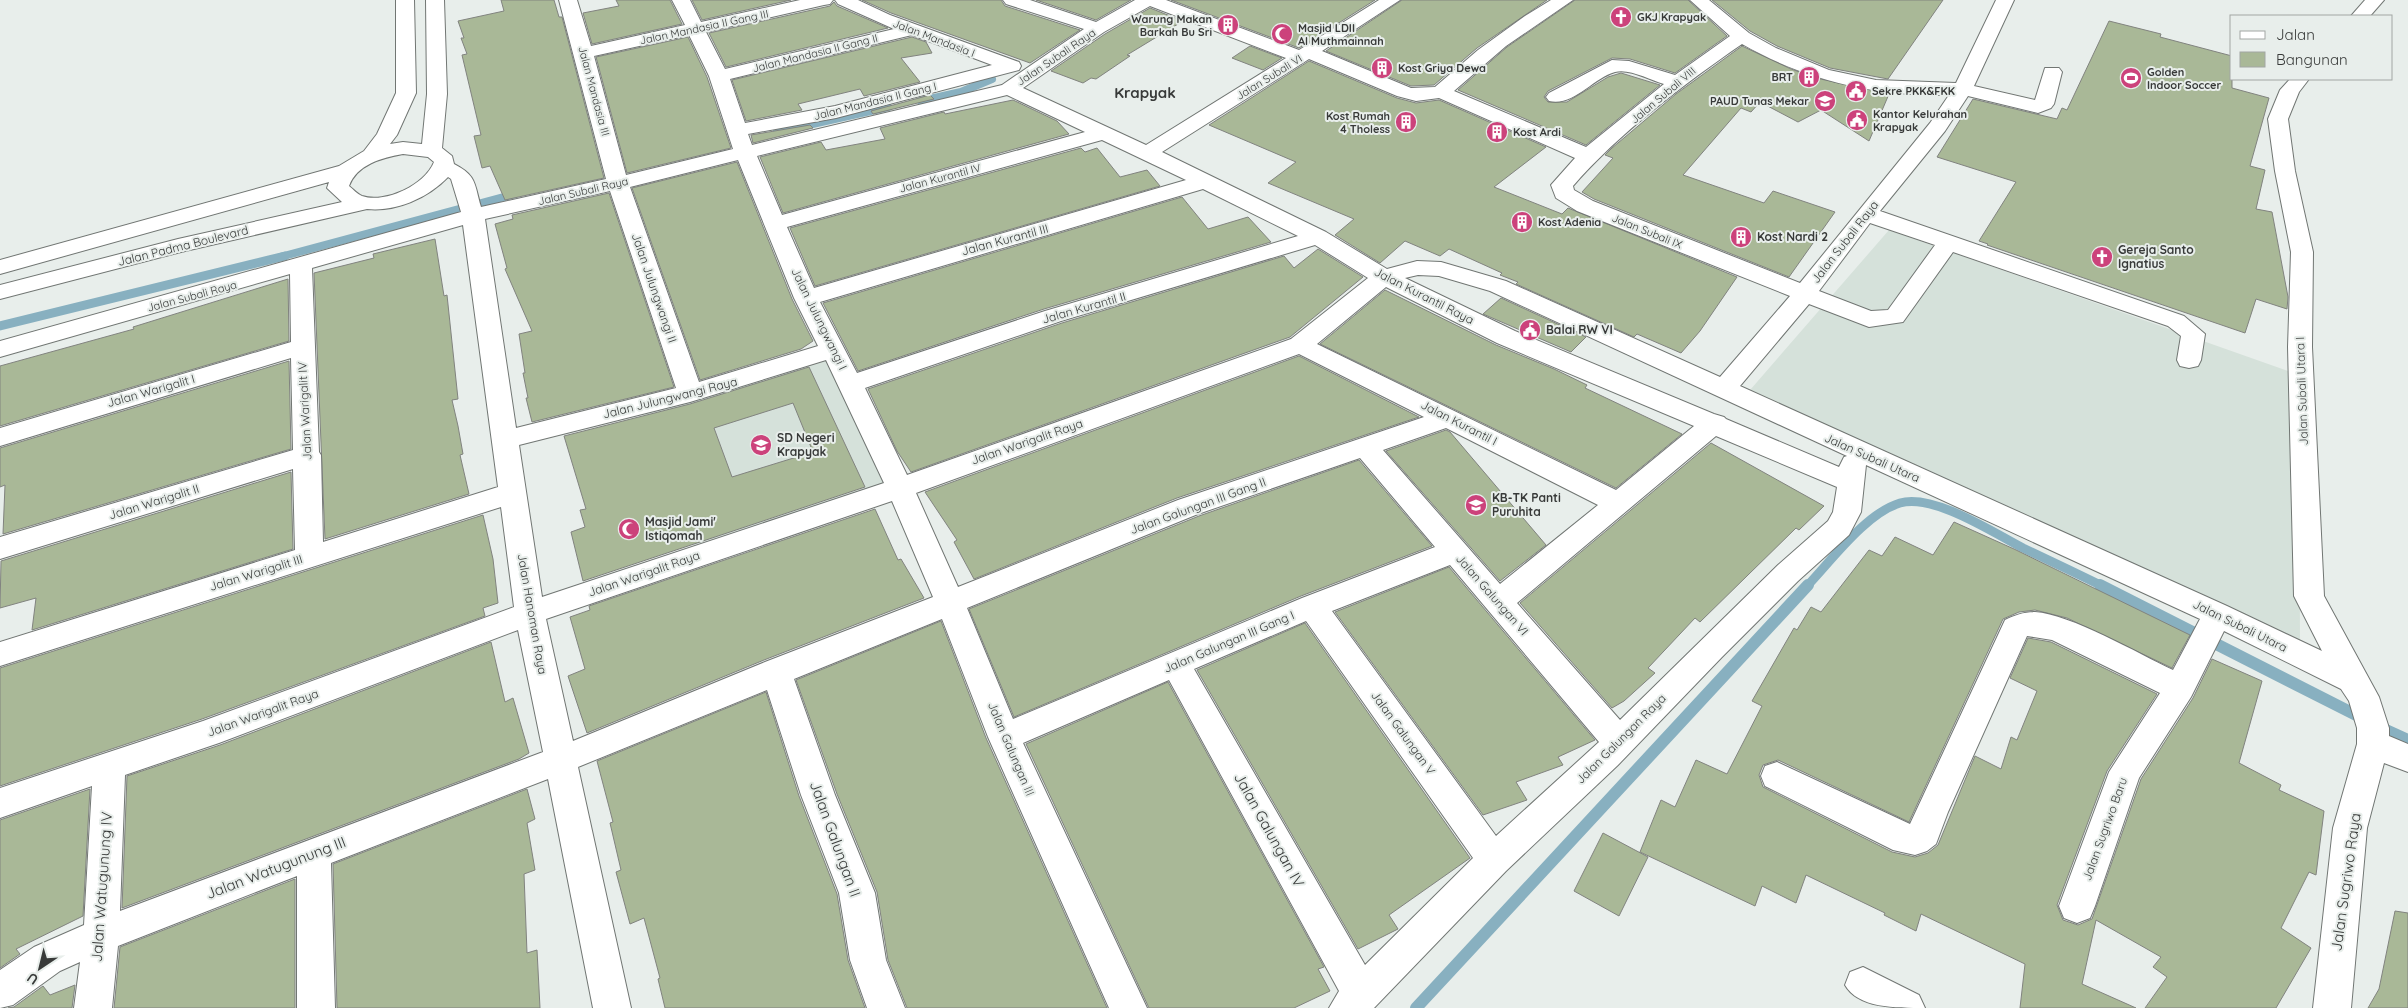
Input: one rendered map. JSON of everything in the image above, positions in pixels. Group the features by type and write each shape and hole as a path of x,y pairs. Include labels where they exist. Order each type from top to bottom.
{"street":[{"path":"371,156 387,135 406,93 405,0"},
{"path":"431,150 436,126 437,91 435,0"},
{"name":"Jalan Mandasia III","path":"568,0 616,173"},
{"name":"Jalan Julungwangi I","path":"681,0 719,76 740,142 776,223 806,298 900,488"},
{"name":"Jalan Mandasia II Gang III","path":"584,53 824,0"},
{"name":"Jalan Mandasia I","path":"844,0 1018,74"},
{"path":"1012,0 1095,27"},
{"path":"1149,0 1404,92 1416,95 1441,92 1588,156"},
{"name":"Jalan Subali Raya","path":"0,350 301,266 469,203 616,173 1018,74 1095,27 1149,0"},
{"name":"Jalan Subali VI","path":"1147,153 1391,0"},
{"path":"1441,92 1478,59 1514,31 1564,0"},
{"path":"1699,0 1742,37 1787,60 1838,80 1894,89 1963,89 2038,107 2044,104 2052,72"},
{"name":"Jalan Subali Raya","path":"1723,390 1804,294 1866,214 1938,127 1963,89 2005,0"},
{"path":"2361,15 2375,0"},
{"name":"Jalan Mandasia II Gang II","path":"719,76 911,30"},
{"name":"Jalan Subali VIII","path":"1588,156 1720,49 1742,37"},
{"path":"1556,96 1612,66 1629,67 1678,82"},
{"name":"Jalan Kurantil Raya","path":"1018,74 1104,133 1318,237 1384,277 1506,336 1715,423 1850,482"},
{"name":"Jalan Subali Utara I","path":"2299,80 2290,90 2278,119 2285,172 2302,252 2300,347 2309,596 2365,712"},
{"name":"Jalan Kurantil IV","path":"776,223 1104,133"},
{"path":"0,267 346,171 371,156 403,148 431,150 444,160 445,167 434,182 420,191"},
{"name":"Jalan Subali IX","path":"1588,156 1562,185 1564,193 1574,200 1804,294"},
{"path":"445,167 461,176 469,203"},
{"path":"346,171 340,180 338,188 342,196 366,203"},
{"name":"Jalan Julungwangi II","path":"616,173 690,393"},
{"name":"Jalan Kurantil III","path":"806,298 1204,182"},
{"name":"Jalan Padma Boulevard","path":"0,292 178,246 366,203 384,202 446,185 469,203"},
{"name":"Jalan Hanoman Raya","path":"469,203 530,613 612,1008"},
{"path":"1866,214 2176,322 2194,334 2189,360"},
{"path":"171,221 178,246"},
{"name":"Jalan Kurantil II","path":"850,384 1052,316 1126,296 1318,237"},
{"path":"1804,294 1870,319 1895,318 1949,242"},
{"name":"Jalan Warigalit IV","path":"301,266 302,347 308,455 309,556"},
{"name":"Jalan Subali Utara","path":"1384,277 1417,268 1441,269 1498,286 1856,451 2365,712 2408,758"},
{"name":"Jalan Warigalit Raya","path":"0,803 217,730 530,613 900,488 1300,345 1384,277"},
{"name":"Jalan Kurantil I","path":"1300,345 1618,503"},
{"name":"Jalan Warigalit I","path":"0,437 302,347"},
{"name":"Jalan Julungwangi Raya","path":"504,440 785,368 833,350"},
{"name":"Jalan Galungan III Gang II","path":"951,604 1188,507 1449,418"},
{"path":"1499,602 1715,423"},
{"name":"Jalan Galungan VI","path":"1366,447 1619,742"},
{"name":"Jalan Galungan Raya","path":"1354,1002 1494,860 1619,742 1767,593 1839,528 1847,512 1856,451"},
{"name":"Jalan Warigalit II","path":"0,548 308,455"},
{"name":"Jalan Galungan III","path":"900,488 951,604 1004,737 1128,1008"},
{"name":"Jalan Warigalit III","path":"0,654 512,493"},
{"name":"Jalan Galungan III Gang I","path":"1004,737 1312,606 1455,551"},
{"path":"560,760 776,671 951,604"},
{"name":"Jalan Galungan V","path":"1312,606 1494,860"},
{"path":"1777,776 1905,839 1915,840 1924,832 1931,812 2016,628 2024,624 2037,624 2060,630 2180,688"},
{"name":"Jalan Sugriwo Baru","path":"2077,906 2125,772 2180,688 2208,632"},
{"name":"Jalan Galungan IV","path":"1176,665 1354,1002"},
{"name":"Jalan Galungan II","path":"776,671 806,752 818,795 857,893 868,960 886,1008"},
{"name":"Jalan Sugriwo Raya","path":"2332,1008 2350,828 2365,712"},
{"name":"Jalan Watugunung III","path":"0,992 47,959 101,935 314,852 560,760"},
{"name":"Jalan Watugunung IV","path":"93,1008 101,935 109,766"},
{"path":"314,852 316,1008"},
{"path":"1863,985 1906,1008"}],"shaded area":[{"path":"1889,230 2299,375 2300,642 1744,397"},
{"name":"SD Negeri Krapyak","path":"827,359 884,483 694,545 642,406"}],"building":[{"path":"501,0 554,0 559,17 562,17 604,178 505,200 490,166 482,168 474,136 481,135 462,55 467,54 461,38 464,38 458,21 504,11"},
{"path":"616,0 670,0 682,24 592,44 583,13 619,6"},
{"path":"692,0 791,0 702,20"},
{"path":"862,0 1001,0 1005,6 1080,30 1030,63 891,13"},
{"path":"1036,0 1131,0 1096,20"},
{"path":"1171,0 1375,0 1299,48"},
{"path":"1402,0 1547,0 1477,48 1434,85 1411,86 1326,51"},
{"path":"1575,0 1688,0 1727,36 1675,73 1630,59 1612,58 1548,91 1544,97 1548,102 1567,102 1608,77 1621,73 1660,85 1586,145 1458,90 1507,47"},
{"path":"1712,0 1943,0 1888,79 1830,68 1777,46 1750,31"},
{"path":"834,2 837,6 888,28 726,67 709,33 830,6"},
{"path":"1150,8 1183,21 1127,55 1130,56 1096,79 1091,78 1083,83 1051,71 1105,34"},
{"path":"2109,21 2161,34 2160,37 2230,55 2230,80 2232,80 2232,88 2269,98 2250,166 2265,170 2256,209 2272,212 2288,297 2287,309 2256,299 2245,333 1979,241 2016,182 1937,157 1973,99 2057,119 2062,108 2067,110"},
{"path":"688,37 707,77 731,148 627,173 596,57"},
{"path":"912,37 926,42 932,53 901,58 920,82 864,96 860,89 798,104 802,110 746,121 732,80"},
{"path":"1250,46 1282,58 1263,70 1232,58"},
{"path":"1742,46 1791,69 1816,78 1889,94 1869,141 1821,110 1798,122 1760,102 1751,112 1741,108 1683,175 1764,203 1773,191 1835,212 1789,277 1594,199 1582,192 1613,158 1605,155 1612,148 1676,94"},
{"path":"1309,61 1397,98 1416,103 1439,100 1546,147 1494,187 1562,214 1568,208 1737,277 1700,331 1681,353 1637,334 1634,337 1516,284 1518,282 1500,275 1502,273 1449,249 1440,256 1405,241 1380,263 1335,235 1354,219 1268,183 1296,162 1209,125"},
{"path":"930,95 934,99 873,114 871,111"},
{"path":"1013,100 1057,121 1069,134 783,213 760,157 821,142 826,150 885,139 880,128 944,112 945,114"},
{"path":"810,125 813,128 753,143 751,135"},
{"path":"1081,148 1085,152 1097,148 1120,177 1147,170 1160,186 815,286 790,228"},
{"path":"737,162 792,299 813,341 801,349 700,380 632,188"},
{"path":"609,193 674,387 532,422 526,398 528,398 519,334 532,331 505,269 507,268 495,224 513,219 512,215"},
{"path":"1182,197 1208,229 1248,217 1271,242 1044,309 858,371 823,303"},
{"path":"435,239 444,296 447,295 458,399 452,400 463,454 460,455 469,494 325,539 314,273 374,258 373,254"},
{"path":"1318,249 1363,277 1290,337 911,472 897,451 868,389 1062,323 1284,256 1294,268"},
{"path":"288,279 289,341 0,426 0,366 134,329 133,327"},
{"path":"1385,290 1496,345 1587,385 1585,388 1682,434 1616,488 1320,344"},
{"name":"Balai RW VI","path":"1501,298 1586,337 1571,352 1483,314"},
{"path":"1299,356 1419,417 1177,498 974,579 954,542 957,540 925,492"},
{"path":"289,361 291,449 3,534 5,485 0,487 0,448"},
{"path":"809,367 865,487 583,581 571,532 585,527 580,510 586,509 564,436 690,404","holes":["793,403 813,452 732,477 714,428"]},
{"name":"KB-TK Panti Puruhita","path":"1446,430 1450,432 1546,545 1500,581 1386,451"},
{"path":"1711,443 1824,506 1799,530 1796,528 1700,622 1695,618 1648,668 1655,673 1624,701 1612,708 1520,603"},
{"path":"1359,460 1432,546 1301,596 1014,717 969,609 1199,516"},
{"path":"291,472 293,549 32,630 36,598 0,608 1,561"},
{"path":"875,509 898,560 901,559 924,598 764,660 587,733 568,676 585,669 570,617 590,610 589,606"},
{"path":"483,515 493,559 498,603 483,608 485,616 202,719 0,786 0,668"},
{"path":"1954,522 2014,549 2190,635 2172,668 2067,618 2035,610 2019,612 2003,619 1909,822 1778,760 1763,765 1759,775 1763,787 1892,852 1915,857 1928,853 1938,845 1975,756 2001,769 2011,737 2017,740 2037,691 2010,678 2028,638 2051,642 2157,694 2107,771 2057,905 2063,920 2078,925 2092,919 2141,779 2193,698 2212,659 2262,681 2239,763 2281,785 2279,790 2324,811 2316,875 2309,872 2281,928 2311,948 2276,1008 2145,1008 2167,977 2153,967 2161,957 2096,920 2082,984 2136,1008 2020,1008 2025,964 1921,914 1916,931 1884,915 1885,913 1806,875 1796,903 1762,886 1755,906 1640,852 1661,800 1675,807 1696,760 1727,774 1762,706 1752,701 1794,628 1797,630 1811,607 1821,612 1869,550 1882,556 1895,537 1933,555"},
{"path":"1449,567 1595,740 1558,757 1563,765 1516,782 1527,800 1483,815 1335,612"},
{"path":"941,621 986,738 1107,1008 907,1008 888,960 877,892 837,794 796,680"},
{"path":"1305,623 1470,858 1389,915 1398,929 1358,949 1197,670"},
{"path":"491,642 505,702 513,698 529,753 519,759 122,908 127,776 220,745"},
{"path":"1168,682 1324,967 1318,969 1330,991 1294,1008 1149,1008 1026,744"},
{"path":"766,692 799,796 837,894 848,960 865,1008 665,1008 658,979 660,978 644,918 630,924 616,872 621,870 610,823 613,822 597,761"},
{"path":"90,789 83,916 16,949 20,954 0,968 0,820"},
{"path":"527,789 535,819 527,823 535,870 524,874 527,953 537,950 540,1008 337,1008 333,864"},
{"path":"1603,833 1648,857 1619,916 1574,891"},
{"path":"295,879 295,1008 114,1008 120,947"},
{"path":"2395,911 2408,913 2408,1008 2368,1008 2379,989"},
{"path":"75,985 72,1008 8,1008 14,1007 43,986 50,995"}],"waterway":[{"path":"921,101 961,92 992,79"},
{"path":"777,132 888,107"},
{"path":"280,257 515,194"},
{"path":"0,326 285,256"},
{"path":"1807,586 1850,539 1874,517 1887,508 1900,503 1914,501 1946,509 1963,516 2023,548 2101,586"},
{"path":"1416,1008 1808,585"},
{"path":"2101,586 2364,719"},
{"path":"2377,726 2408,740"}],"place":[{"name":"GKJ Krapyak","path":"1621,17"},
{"name":"Warung Makan Barkah Bu Sri","path":"1228,25"},
{"name":"Masjid LDII Al Muthmainnah","path":"1282,34"},
{"name":"Kost Griya Dewa","path":"1382,68"},
{"name":"BRT","path":"1809,77"},
{"name":"Golden Indoor Soccer","path":"2131,78"},
{"name":"Sekre PKK&FKK","path":"1856,91"},
{"name":"PAUD Tunas Mekar","path":"1825,101"},
{"name":"Kantor Kelurahan Krapyak","path":"1857,120"},
{"name":"Kost Rumah 4 Tholess","path":"1406,122"},
{"name":"Kost Ardi","path":"1497,132"},
{"name":"Kost Adenia","path":"1522,222"},
{"name":"Kost Nardi 2","path":"1741,237"},
{"name":"Gereja Santo Ignatius","path":"2102,257"},
{"name":"Balai RW VI","path":"1530,330"},
{"name":"SD Negeri Krapyak","path":"761,445"},
{"name":"KB-TK Panti Puruhita","path":"1476,505"},
{"name":"Masjid Jami' Istiqomah","path":"629,529"}],"district":[{"name":"Krapyak","path":"1145,93"}]}
